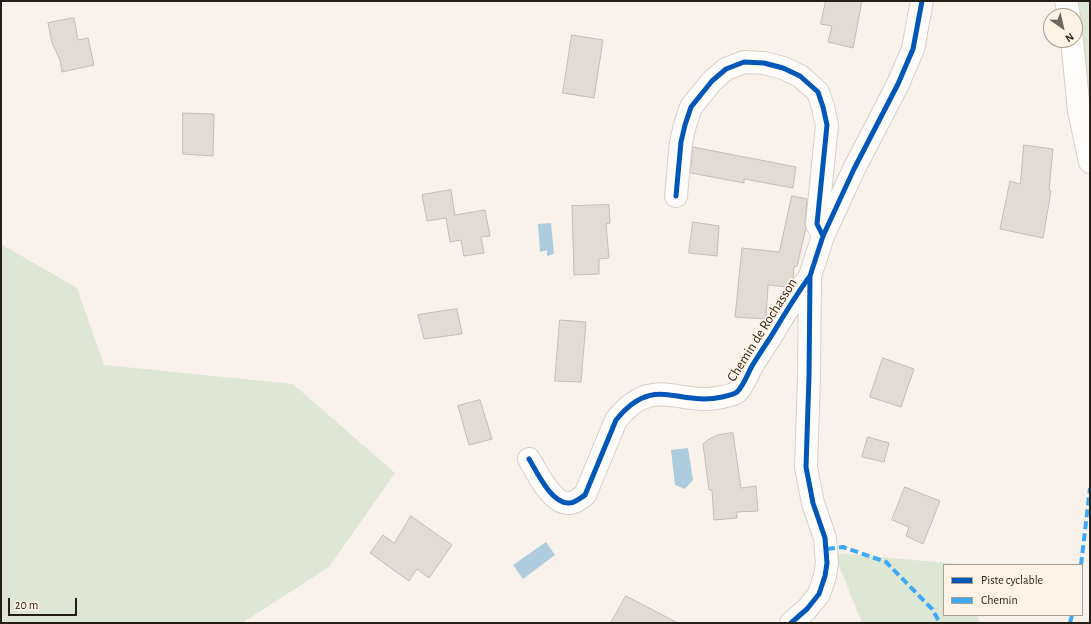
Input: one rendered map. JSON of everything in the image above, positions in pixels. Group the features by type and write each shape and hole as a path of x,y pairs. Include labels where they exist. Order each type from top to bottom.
{"street":[{"name":"Chemin de Rochasson","path":"791,623 807,609 819,594 825,576 827,562 825,538 812,503 806,468 810,276 823,236 854,169 898,84 912,49 922,1"},
{"path":"1073,48 1079,111 1090,162"},
{"path":"676,196 685,125 691,107 712,81 726,69 744,62 764,63 783,68 800,76 818,92 823,108 827,125 817,224 823,236"},
{"name":"Chemin de Rochasson","path":"529,459 552,494 561,502 570,504 578,500 585,495 616,420 624,410 647,396 657,394 698,398 716,398 736,393 743,384 752,366 791,302 810,276"}],"green space":[{"path":"1069,1 1090,1 1090,117 1081,48 1083,48 1083,8 1071,8"},
{"path":"1,244 77,288 104,365 293,384 395,473 329,567 242,623 1,623"},
{"path":"834,553 959,564 943,564 943,616 977,616 980,623 862,623"}],"water":[{"path":"551,223 554,254 547,256 547,250 540,252 538,224"},
{"path":"688,448 693,480 685,489 675,485 671,450"},
{"path":"546,542 555,555 523,579 513,565"}],"building":[{"path":"826,1 862,1 853,48 828,42 832,26 821,24"},
{"path":"74,18 78,40 88,38 94,65 62,72 60,60 52,43 48,23"},
{"path":"572,35 603,40 594,98 563,93"},
{"path":"183,113 214,114 213,156 183,154"},
{"path":"1024,145 1053,149 1049,190 1051,191 1043,238 1000,229 1010,181 1020,184"},
{"path":"693,147 796,167 793,188 744,179 744,183 691,173"},
{"path":"451,190 455,215 485,210 490,236 481,237 484,253 464,256 461,240 450,242 446,218 427,221 422,195"},
{"path":"792,196 807,199 806,228 797,266 794,267 793,278 787,287 768,285 766,319 735,317 742,248 779,252"},
{"path":"609,205 610,223 606,224 609,258 599,259 599,274 574,275 572,206"},
{"path":"693,222 719,226 717,256 689,253"},
{"path":"457,309 462,334 424,339 418,315"},
{"path":"560,320 586,322 581,382 555,381"},
{"path":"883,358 914,369 901,407 870,397"},
{"path":"480,400 492,439 469,445 458,406"},
{"path":"733,433 741,488 756,486 758,511 737,512 737,518 714,520 712,490 709,490 703,444 717,435"},
{"path":"868,437 889,443 884,462 862,457"},
{"path":"905,487 940,501 923,544 906,536 909,527 892,520"},
{"path":"411,516 452,545 429,578 417,569 409,581 370,553 383,535 394,543"},
{"path":"626,596 678,623 611,623"}],"marked path":[{"path":"1081,564 1090,488"},
{"path":"827,549 843,547 886,562 932,609 940,623"},
{"path":"1070,623 1072,616"}],"cycle path":[{"path":"791,623 807,609 819,594 825,576 827,563 825,538 813,503 806,467 810,276 823,236 854,169 898,84 913,49 922,1"},
{"path":"676,196 681,142 685,125 691,107 712,81 726,69 744,62 764,63 783,68 800,76 818,92 823,107 827,125 817,224 823,236"},
{"path":"529,459 540,479 550,493 556,498 562,502 568,503 572,503 579,499 585,495 616,420 630,406 642,398 655,395 706,399 728,396 737,392 799,291 810,276"}]}
